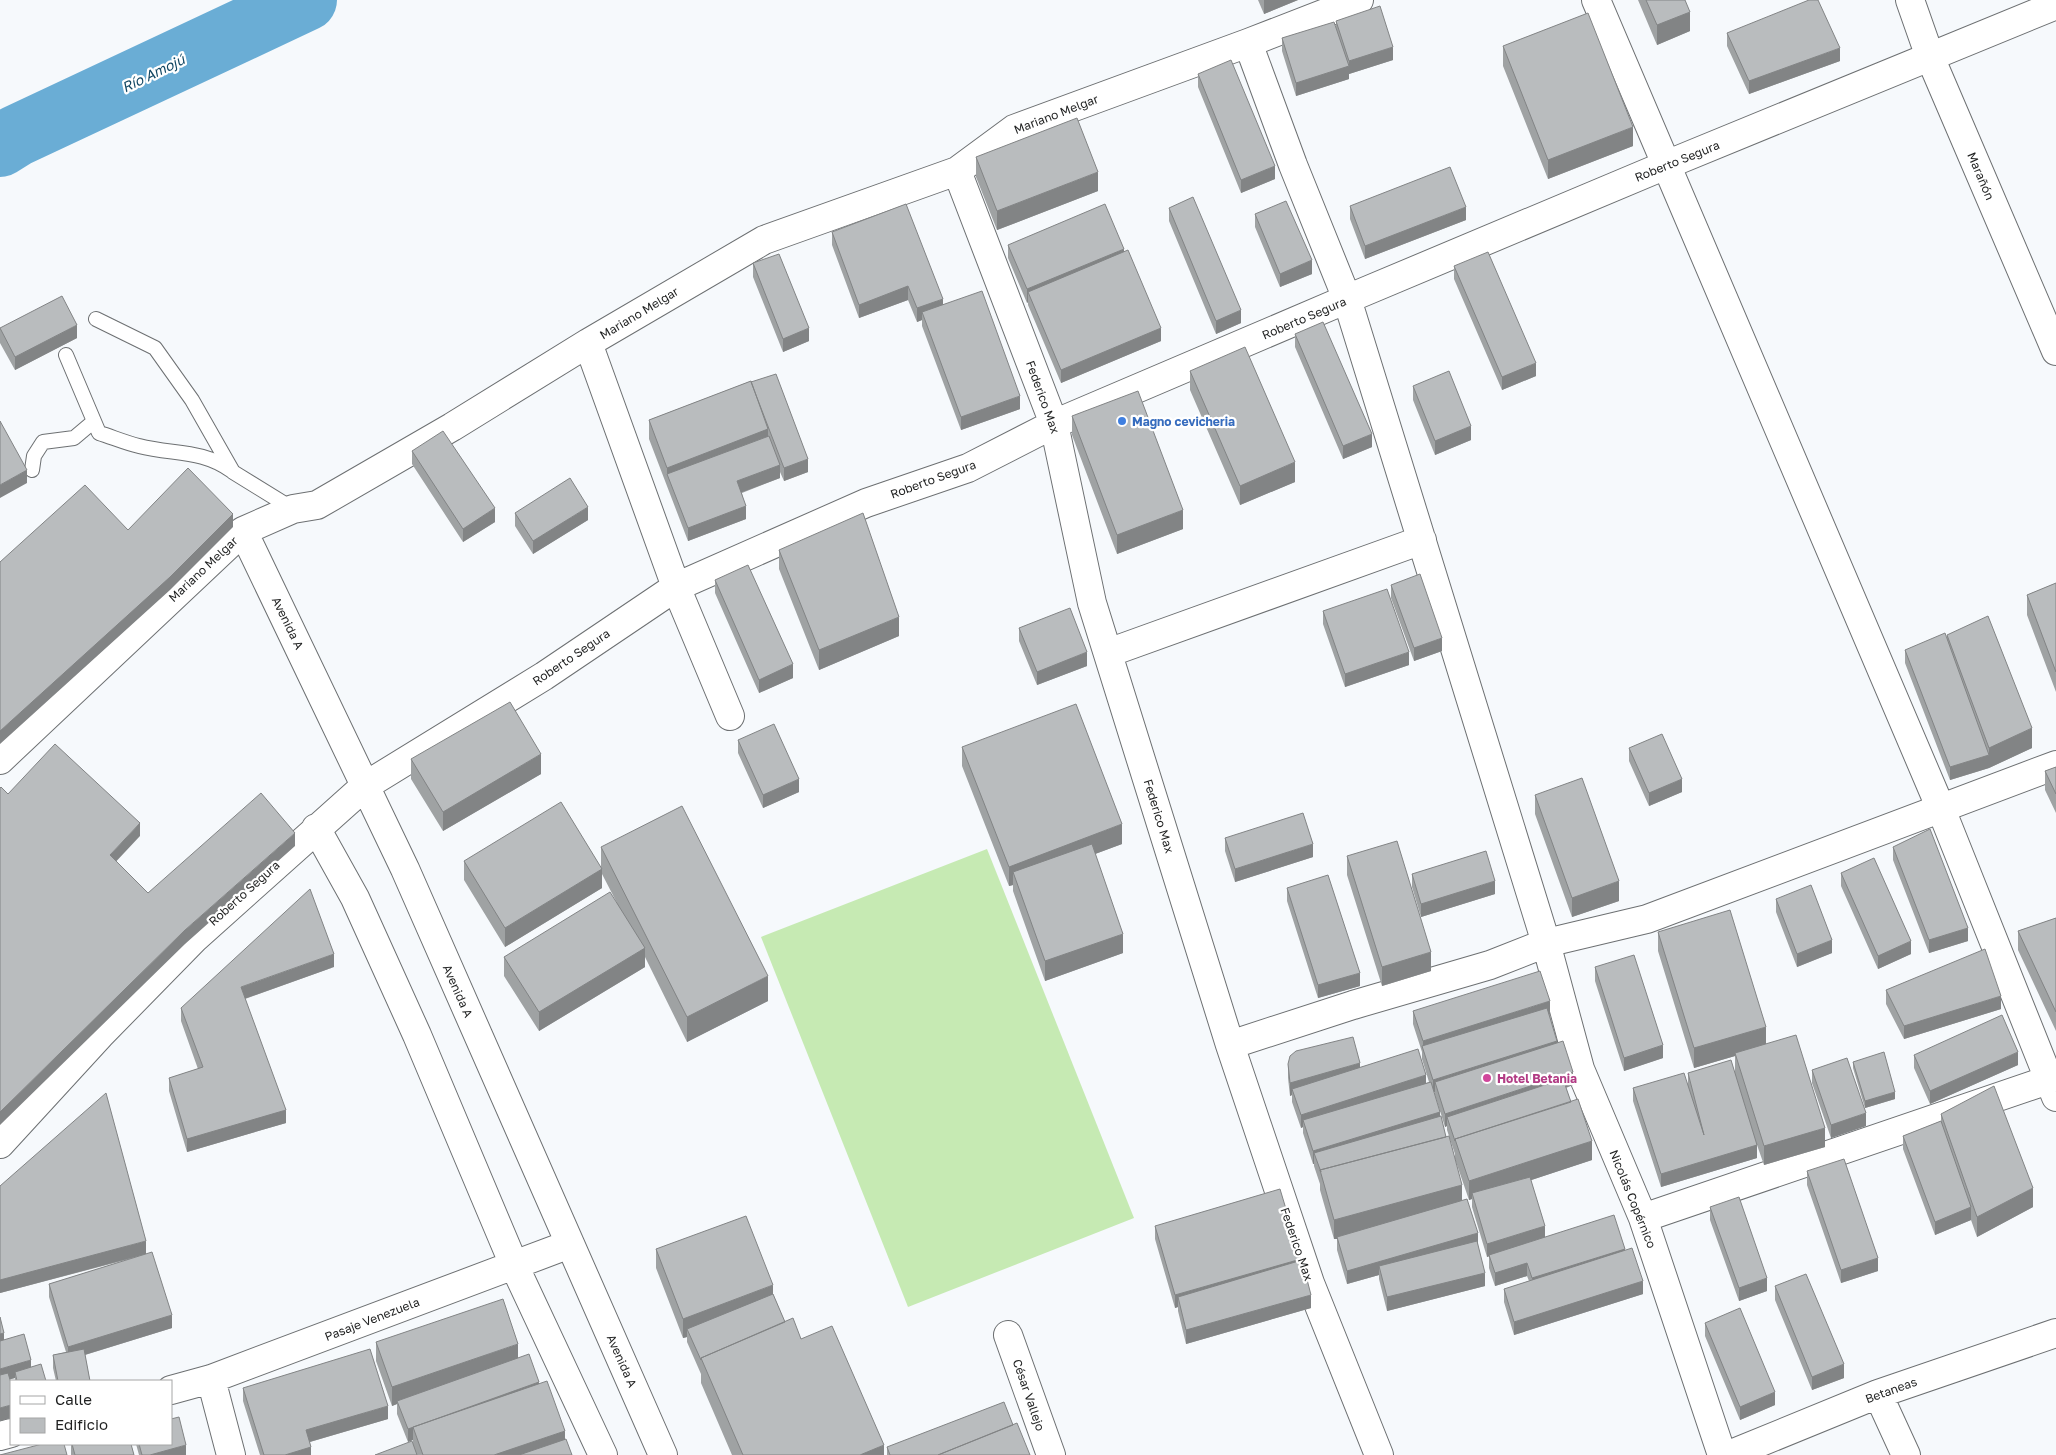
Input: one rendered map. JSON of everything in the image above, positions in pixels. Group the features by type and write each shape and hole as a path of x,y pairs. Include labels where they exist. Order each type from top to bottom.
{"street":[{"name":"Mariano Melgar","path":"0,760 243,531 293,509 317,505 452,427 588,343 764,240 957,171 1014,128 1248,43 1359,0"},
{"path":"1596,0 1941,809 2052,1088 1643,1218"},
{"name":"Marañón","path":"1910,0 1930,57 2056,351"},
{"name":"Roberto Segura","path":"0,1144 100,1035 188,945 316,828 365,786 544,676 676,587 866,502 968,468 1054,424 1666,165 2056,5"},
{"name":"Nicolás Copérnico","path":"1248,43 1293,165 1348,299 1546,943 1580,1069 1643,1218 1722,1455"},
{"name":"Federico Max","path":"957,171 1054,424 1092,603 1230,1045 1310,1283 1379,1455"},
{"path":"588,343 676,587 730,716"},
{"name":"Avenida A","path":"243,531 406,869 663,1455"},
{"path":"1108,653 1422,540"},
{"path":"1230,1045 1353,1005 1490,965 1546,943 1647,919 2056,765"},
{"path":"316,828 355,898 417,1035 514,1265 602,1455"},
{"name":"Pasaje Venezuela","path":"172,1390 211,1379 570,1244"},
{"name":"Betaneas","path":"1729,1455 1878,1394 2056,1333"},
{"name":"César Vallejo","path":"1008,1335 1050,1455"},
{"path":"211,1379 231,1455"},
{"path":"1878,1394 1906,1455"}],"lane":[{"path":"96,319 155,348 192,400 233,472"},
{"path":"66,355 99,433 140,446 194,453 225,466 293,509"},
{"path":"32,470 34,456 43,442 74,438 93,422"}],"green space":[{"path":"987,849 1134,1218 908,1307 761,937"}],"building":[{"path":"1646,0 1685,0 1690,12 1657,25"},
{"path":"1809,0 1818,0 1840,48 1749,81 1727,33"},
{"path":"1380,6 1393,47 1349,61 1336,21"},
{"path":"1588,13 1633,127 1548,160 1503,46"},
{"path":"1334,22 1349,66 1296,83 1282,38"},
{"path":"1231,60 1275,166 1241,180 1198,74"},
{"path":"1077,118 1098,172 997,211 976,157"},
{"path":"1450,167 1466,207 1365,246 1350,206"},
{"path":"1193,197 1241,310 1216,321 1169,208"},
{"path":"1286,201 1312,260 1280,274 1255,214"},
{"path":"906,204 943,299 917,308 908,286 859,305 832,232"},
{"path":"1105,204 1124,249 1027,289 1008,245"},
{"path":"1128,250 1161,328 1061,370 1028,292"},
{"path":"1488,252 1536,363 1502,377 1454,266"},
{"path":"779,254 809,328 783,339 753,263"},
{"path":"982,291 1020,396 961,417 922,312"},
{"path":"62,296 77,325 15,357 0,328"},
{"path":"1323,322 1372,434 1343,446 1295,334"},
{"path":"1245,347 1295,462 1240,486 1190,371"},
{"path":"1449,371 1471,426 1435,441 1413,386"},
{"path":"776,374 808,459 784,468 751,382"},
{"path":"751,381 768,429 667,468 649,420"},
{"path":"1138,391 1183,510 1117,535 1072,416"},
{"path":"0,421 27,470 0,485"},
{"path":"443,431 495,508 463,529 412,451"},
{"path":"769,436 780,465 737,481 746,506 688,528 667,474"},
{"path":"188,468 233,514 170,577 0,731 0,562 85,485 128,530"},
{"path":"570,478 588,507 533,541 515,513"},
{"path":"863,513 899,617 819,650 779,550"},
{"path":"748,565 793,664 759,680 715,580"},
{"path":"1420,574 1442,638 1414,648 1391,585"},
{"path":"2056,583 2056,672 2027,595"},
{"path":"1387,589 1409,652 1345,674 1323,611"},
{"path":"1070,608 1087,652 1037,672 1019,628"},
{"path":"1988,616 2032,728 1989,748 1947,635"},
{"path":"1945,633 1989,755 1950,767 1905,650"},
{"path":"510,702 541,754 443,812 411,759"},
{"path":"1076,704 1122,824 1009,867 962,747"},
{"path":"774,724 799,779 763,795 738,740"},
{"path":"1662,734 1682,779 1649,793 1629,748"},
{"path":"55,744 140,823 110,855 148,893 261,793 295,833 185,930 0,1112 0,788 8,794"},
{"path":"2056,767 2056,794 2045,771"},
{"path":"1582,778 1619,881 1572,898 1535,795"},
{"path":"561,802 602,869 505,928 464,861"},
{"path":"682,806 768,976 687,1017 601,847"},
{"path":"1303,813 1313,844 1235,869 1225,838"},
{"path":"1930,829 1968,928 1929,940 1893,847"},
{"path":"1397,841 1431,952 1382,967 1347,856"},
{"path":"1092,844 1123,934 1045,961 1013,872"},
{"path":"1486,851 1495,881 1421,904 1412,874"},
{"path":"1874,858 1911,941 1878,956 1841,873"},
{"path":"1328,875 1360,973 1318,985 1287,888"},
{"path":"1811,885 1832,940 1797,954 1776,899"},
{"path":"310,889 334,954 241,987 286,1110 187,1139 169,1078 203,1067 181,1008"},
{"path":"610,892 645,948 539,1012 504,957"},
{"path":"1730,910 1766,1027 1694,1048 1658,932"},
{"path":"2056,918 2056,1012 2018,931"},
{"path":"1985,949 2001,996 1904,1026 1886,990"},
{"path":"1634,955 1663,1045 1624,1058 1595,967"},
{"path":"1540,971 1550,1001 1423,1041 1413,1011"},
{"path":"1547,1008 1557,1041 1433,1080 1422,1046"},
{"path":"2002,1015 2018,1052 1930,1091 1914,1055"},
{"path":"1796,1035 1825,1128 1764,1146 1735,1053"},
{"path":"1353,1037 1360,1063 1290,1083 1288,1064 1290,1056 1296,1051"},
{"path":"1563,1041 1573,1072 1445,1114 1435,1082"},
{"path":"1418,1049 1426,1075 1301,1115 1292,1089"},
{"path":"1884,1052 1895,1092 1865,1101 1853,1062"},
{"path":"1847,1058 1866,1113 1831,1125 1812,1070"},
{"path":"1731,1060 1757,1145 1661,1174 1633,1088 1684,1073 1704,1135 1688,1073"},
{"path":"1563,1079 1571,1102 1455,1139 1455,1141 1447,1117"},
{"path":"1431,1082 1440,1112 1313,1151 1303,1120"},
{"path":"1994,1086 2033,1188 1977,1217 1941,1114"},
{"path":"106,1093 146,1241 0,1280 0,1186"},
{"path":"1578,1099 1592,1141 1469,1181 1455,1139"},
{"path":"1441,1116 1446,1137 1320,1170 1314,1153"},
{"path":"1941,1121 1971,1207 1935,1222 1903,1136"},
{"path":"1449,1136 1462,1185 1334,1220 1320,1170"},
{"path":"1844,1159 1878,1258 1841,1270 1807,1171"},
{"path":"1530,1177 1545,1226 1487,1244 1472,1193"},
{"path":"1280,1189 1301,1259 1175,1295 1155,1226"},
{"path":"1739,1197 1767,1278 1739,1288 1710,1207"},
{"path":"1467,1199 1478,1233 1347,1271 1337,1237"},
{"path":"1614,1215 1625,1249 1532,1278 1527,1263 1495,1273 1489,1255"},
{"path":"746,1216 773,1285 683,1319 656,1249"},
{"path":"1477,1241 1485,1273 1387,1297 1379,1266"},
{"path":"1632,1248 1643,1281 1514,1322 1504,1289"},
{"path":"152,1252 172,1315 68,1347 49,1284"},
{"path":"1302,1260 1311,1295 1186,1330 1178,1297"},
{"path":"1806,1274 1844,1364 1812,1377 1775,1286"},
{"path":"773,1294 785,1322 701,1358 701,1360 687,1329"},
{"path":"503,1299 518,1344 392,1387 376,1342"},
{"path":"1740,1308 1775,1392 1740,1407 1705,1323"},
{"path":"0,1317 4,1333 0,1334"},
{"path":"793,1318 801,1339 832,1326 884,1445 860,1455 743,1455 701,1358"},
{"path":"24,1334 31,1360 0,1369 0,1341"},
{"path":"84,1349 90,1380 58,1380 53,1355"},
{"path":"370,1349 388,1406 306,1430 311,1447 285,1455 264,1455 243,1388"},
{"path":"529,1354 539,1382 408,1429 397,1401"},
{"path":"41,1364 46,1380 17,1380 15,1372"},
{"path":"8,1373 10,1380 10,1405 0,1408 0,1375"},
{"path":"547,1381 565,1431 494,1455 423,1455 413,1427"},
{"path":"1004,1402 1013,1425 938,1455 890,1455 887,1447"},
{"path":"179,1417 186,1445 150,1455 142,1455 139,1445 172,1445 172,1419"},
{"path":"1017,1423 1030,1455 938,1455"},
{"path":"566,1439 572,1455 519,1455"},
{"path":"412,1441 417,1455 375,1455"},
{"path":"38,1445 64,1445 67,1455 0,1455"},
{"path":"72,1445 131,1445 134,1455 75,1455"}],"waterway":[{"name":"Río Amojú","path":"0,146 16,136 306,0"}],"place":[{"name":"Magno cevicheria","path":"1122,421"},
{"name":"Hotel Betania","path":"1487,1078"}]}
